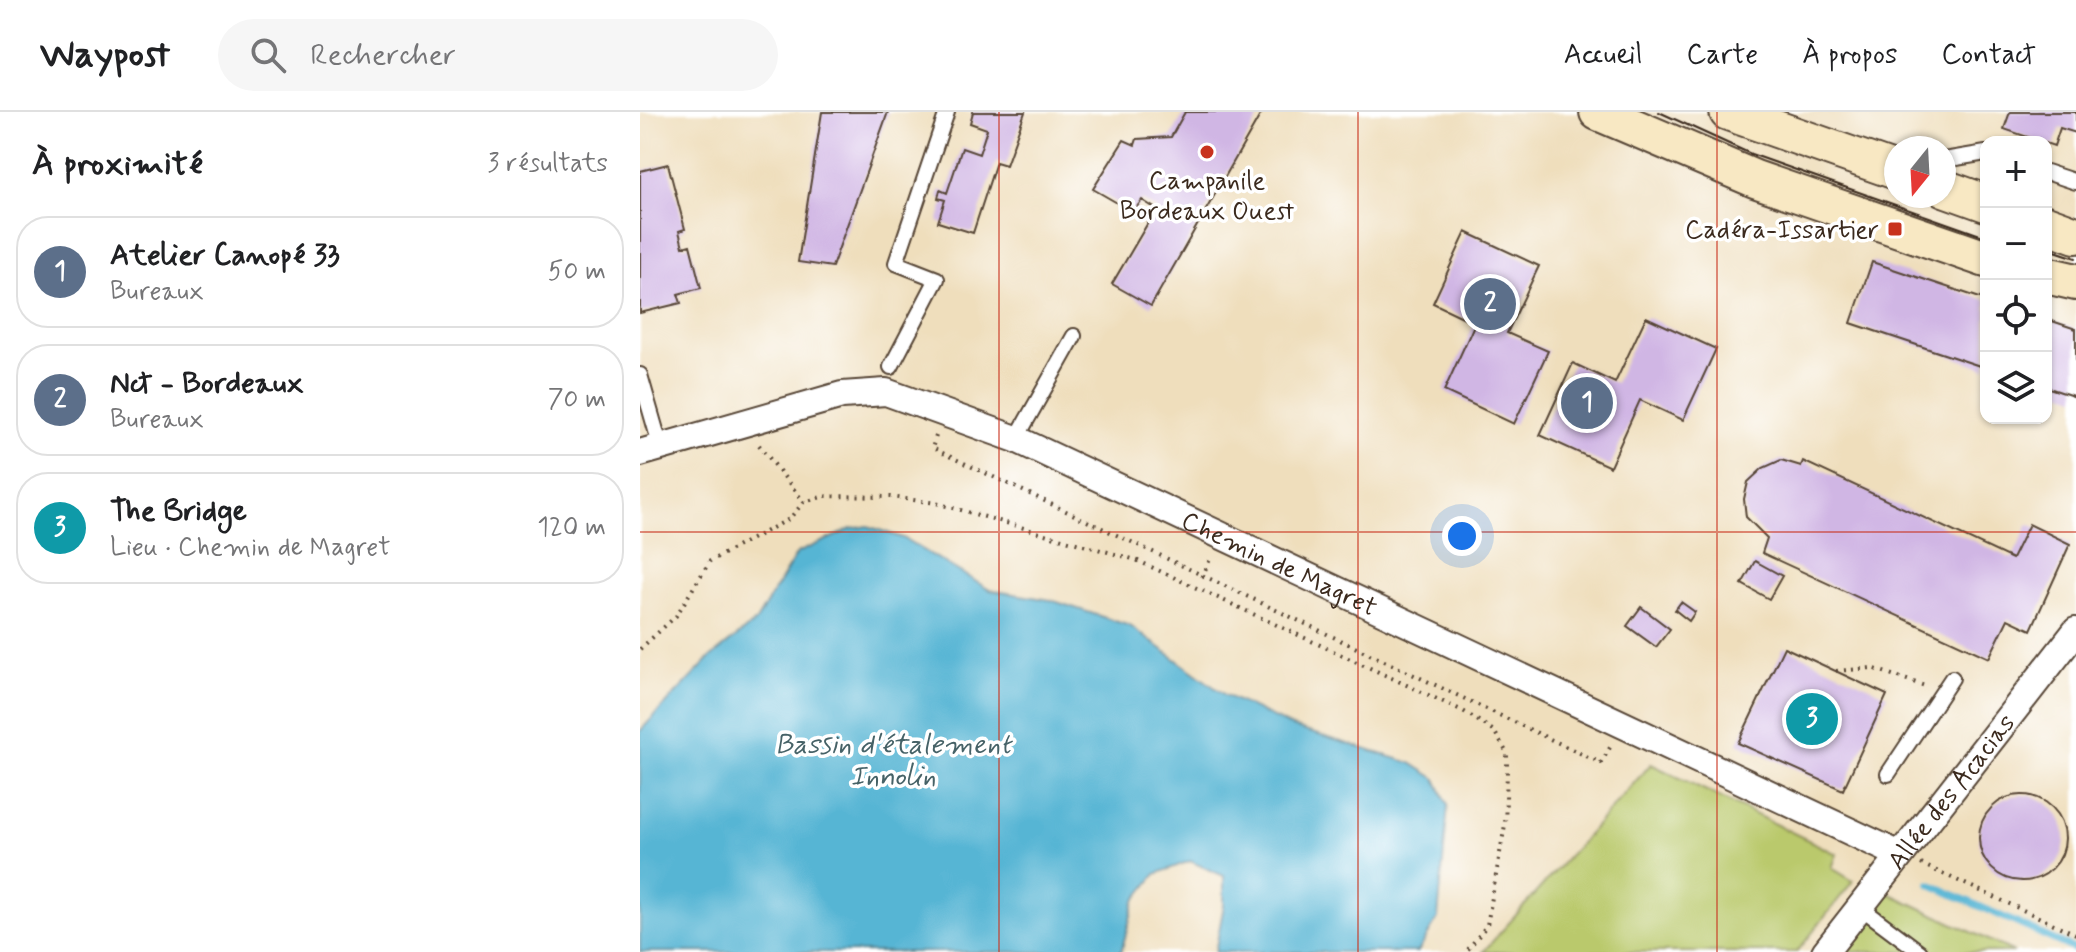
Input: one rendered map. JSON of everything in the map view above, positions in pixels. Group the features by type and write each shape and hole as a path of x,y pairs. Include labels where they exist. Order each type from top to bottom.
{"street":[{"path":"1598,112 1755,179 1980,257"},
{"path":"1728,112 1884,167"},
{"path":"1956,192 1980,201"},
{"path":"2052,226 2076,235"},
{"path":"2052,276 2076,282"},
{"name":"Chemin de Magret","path":"650,451 842,395 886,392 945,411 1016,439 1900,855"},
{"name":"Allée des Acacias","path":"1825,952 2076,631"}],"lane":[{"path":"891,367 937,279 896,263 947,112"},
{"path":"1956,158 1980,154"},
{"path":"2052,174 2076,182"},
{"path":"1016,439 1074,336"},
{"path":"640,375 650,451"},
{"path":"1888,774 1952,678"},
{"path":"1860,907 1920,952"}],"path":[{"path":"945,411 932,448 1572,750 1601,763 1623,726"},
{"path":"750,424 758,443 804,502"},
{"path":"640,649 676,616 710,561 789,519 804,502 825,496 891,497 936,503 1136,560 1463,711 1494,731 1507,753 1505,825 1487,925 1466,952"},
{"path":"1836,671 1872,668 1943,692"},
{"path":"1900,855 2076,934"}],"green space":[{"path":"1651,764 1837,854 1832,868 1853,881 1797,952 1483,952"},
{"path":"1876,887 2014,952 1825,952"}],"water":[{"name":"Bassin d'étalement Innolin","path":"868,526 903,538 990,590 1051,600 1130,626 1225,695 1292,727 1411,763 1436,779 1448,805 1438,918 1418,952 1215,952 1224,905 1224,876 1190,861 1156,874 1135,901 1121,952 640,952 640,731 709,659 756,621 797,553 851,529"}],"building":[{"path":"822,112 888,112 832,267 798,262"},
{"path":"973,112 1025,112 1006,165 996,162 973,233 938,222 945,200 938,198 940,190 947,193 962,148 979,154 987,129 970,123"},
{"path":"1185,112 1262,112 1151,306 1112,284 1156,209 1142,200 1133,212 1093,189 1124,140 1135,145 1137,139 1171,137"},
{"path":"2010,112 2076,112 2076,133 2060,128 2054,146 2052,136 2025,136 2004,129"},
{"path":"668,164 685,229 679,231 683,247 690,245 701,288 678,294 681,303 640,313 640,171"},
{"path":"1466,232 1539,266 1507,333 1548,351 1514,424 1444,391 1475,323 1433,303"},
{"path":"1872,262 1980,298 1980,366 1851,323"},
{"path":"1646,317 1716,349 1683,420 1640,400 1610,467 1540,435 1573,363 1615,383"},
{"path":"2052,321 2076,329 2076,397 2052,389"},
{"path":"1781,460 1801,466 1803,461 2012,559 2029,524 2070,544 2031,630 2008,619 1989,658 1762,553 1767,538 1746,517 1744,499 1748,482 1763,468"},
{"path":"1755,561 1782,576 1769,599 1742,584"},
{"path":"1681,602 1695,612 1689,621 1675,610"},
{"path":"1641,607 1670,629 1656,647 1627,626"},
{"path":"1784,647 1887,695 1843,790 1738,743"},
{"path":"2022,795 2038,799 2052,808 2061,822 2065,838 2061,854 2052,868 2038,877 2022,881 2006,877 1992,868 1983,854 1979,838 1983,822 1992,808 2006,799"}],"waterway":[{"path":"1930,884 2076,950"}],"tram line":[{"path":"1659,112 1751,154 1980,235"},
{"path":"2052,250 2076,258"}],"place":[{"name":"Campanile Bordeaux Ouest","path":"1207,152"},
{"name":"Cadéra-Issartier","path":"1895,229"},
{"name":"Nct - Bordeaux","path":"1490,304"},
{"name":"Atelier Canopé 33","path":"1587,403"},
{"name":"The Bridge","path":"1812,719"}]}
